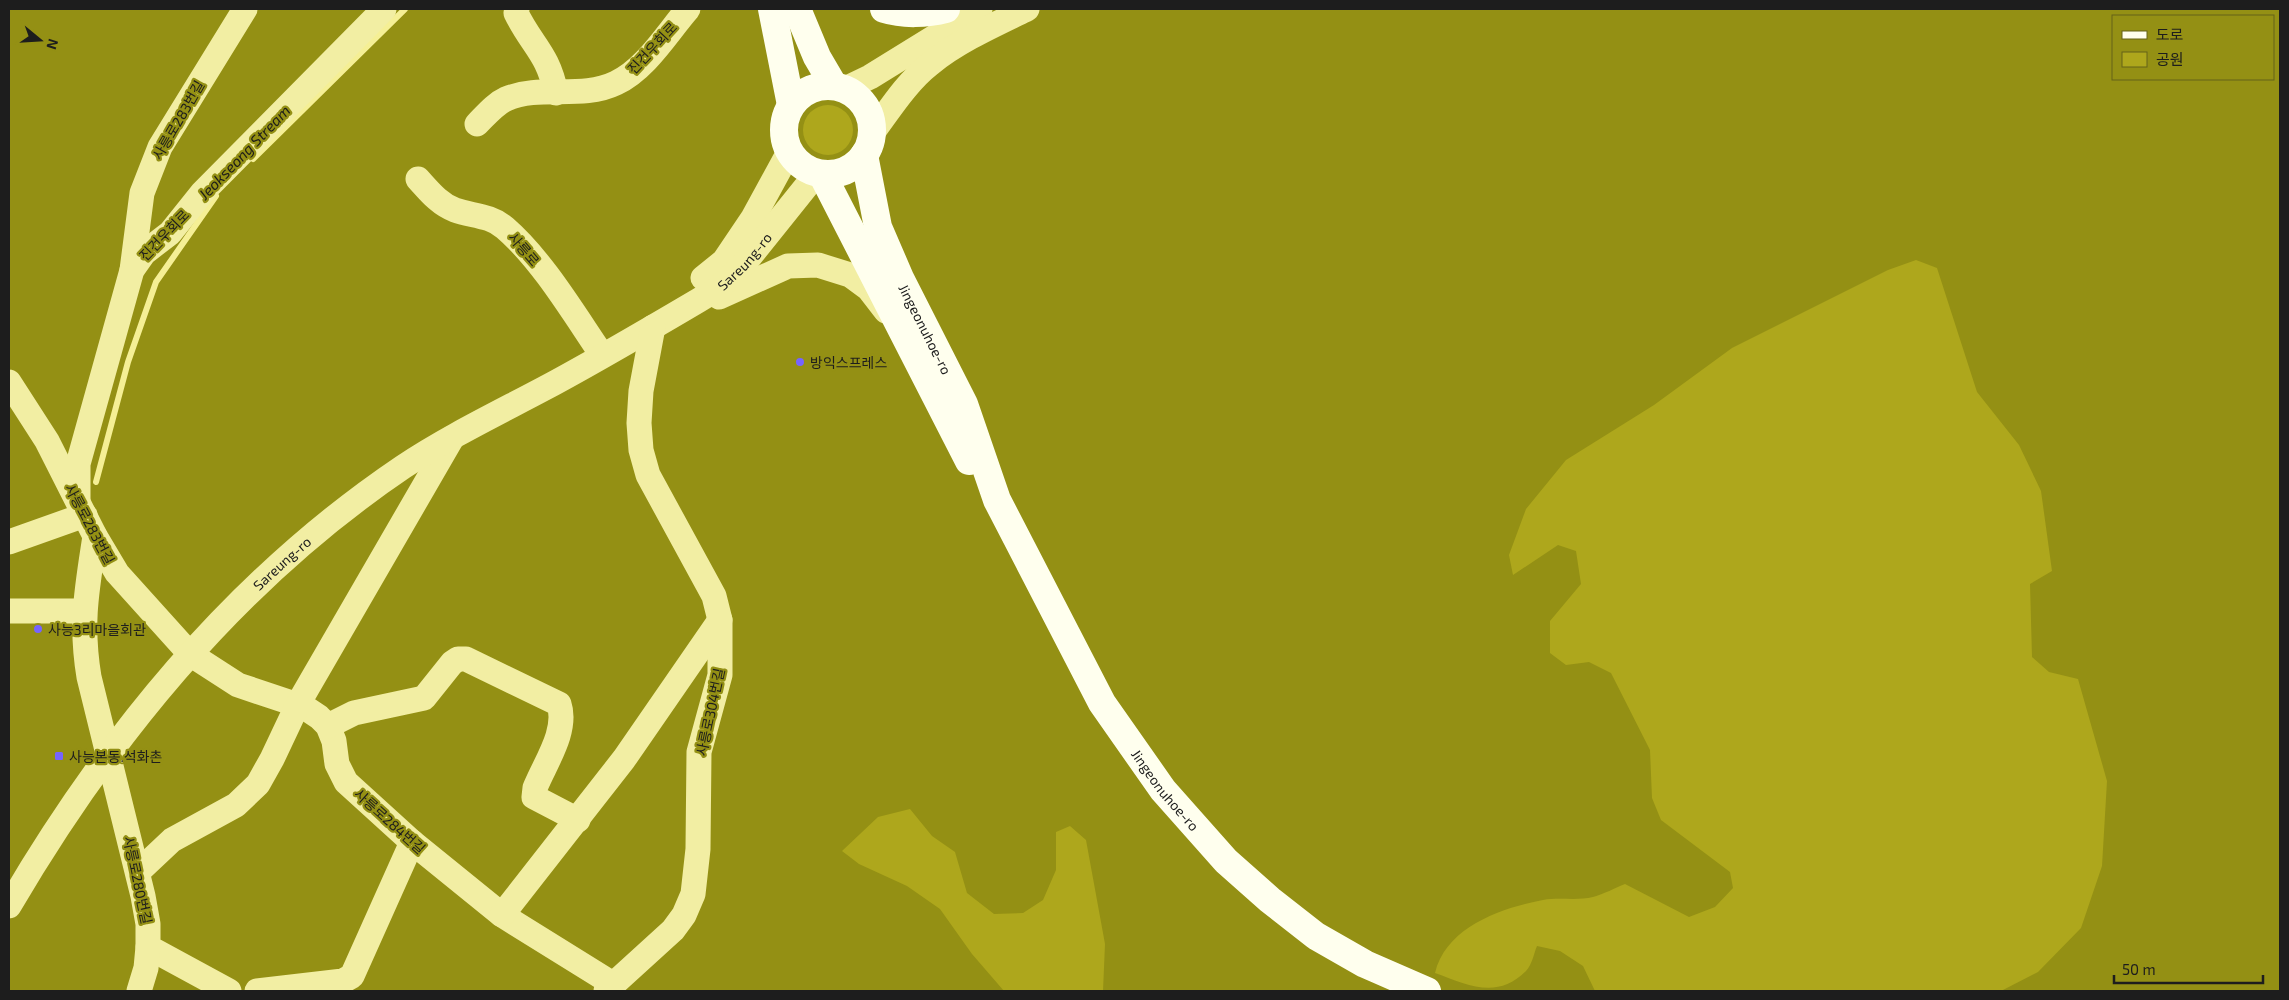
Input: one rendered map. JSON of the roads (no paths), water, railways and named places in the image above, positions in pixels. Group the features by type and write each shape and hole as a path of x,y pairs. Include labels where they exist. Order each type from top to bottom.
{"main road":[{"path":"772,9 791,104"},
{"path":"797,9 816,57 840,88 863,102 870,116 868,144 859,162 846,171 819,174 799,164 789,152 784,136 784,120 791,104 803,93 818,86 840,88"},
{"path":"884,9 895,13 933,12 946,9"},
{"name":"Jingeonuhoe-ro","path":"868,144 878,227 900,278 964,404 997,500 1102,703 1163,790 1226,861 1270,900 1316,936 1364,964 1427,991"},
{"name":"Jingeonuhoe-ro","path":"819,174 980,481 997,500"}],"street":[{"name":"사릉로283번길","path":"132,270 142,193 152,165 160,147 246,9"},
{"name":"진건우회로","path":"83,611 86,518 78,464 132,270 144,253 170,233 202,193 384,9"},
{"path":"517,9 516,13 522,25 545,57 552,72 556,93"},
{"name":"진건우회로","path":"478,124 492,108 506,99 529,93 584,92 617,82 639,66 688,9"},
{"path":"840,88 870,77 980,9"},
{"path":"868,144 904,91 930,64 982,32 1027,9"},
{"name":"Sareung-ro","path":"653,327 682,296 724,261 753,218 789,152"},
{"name":"Sareung-ro","path":"9,906 63,817 135,719 190,654 251,589 330,520 405,466 716,290 744,264 819,174"},
{"name":"사릉로","path":"418,179 441,203 456,211 490,219 504,227 525,248 602,355"},
{"path":"653,327 788,266 818,265 850,275 869,289 902,331"},
{"name":"사릉로304번길","path":"609,988 673,930 684,915 693,894 698,849 699,752 720,675 720,620 714,596 648,475 641,450 639,423 641,391 653,327"},
{"name":"사릉로283번길","path":"9,382 47,441 86,518 117,573 190,654"},
{"path":"138,872 172,840 236,805 258,784 272,760 298,704 452,438"},
{"path":"9,542 86,518"},
{"path":"9,611 83,611"},
{"name":"사릉로280번길","path":"83,611 84,646 89,677 138,872 148,924 146,968 139,991"},
{"path":"502,915 624,759 720,620"},
{"path":"190,654 238,685 298,704 319,716 328,726 354,713 424,698 452,663 458,659 466,659 559,704 563,715 561,727 534,788 534,797 578,820"},
{"name":"사릉로284번길","path":"328,726 334,741 337,764 343,777 412,842 502,915 609,988"},
{"path":"257,991 343,981 352,976 412,842"},
{"path":"148,947 229,991"}],"waterway":[{"name":"Jeokseong Stream","path":"253,159 405,9"},
{"name":"Jeokseong Stream","path":"96,482 128,362 156,282 216,196"}],"place":[{"name":"방익스프레스","path":"800,362"},
{"name":"사능3리마을회관","path":"38,629"},
{"name":"사능본동.석화촌","path":"59,756"}]}
